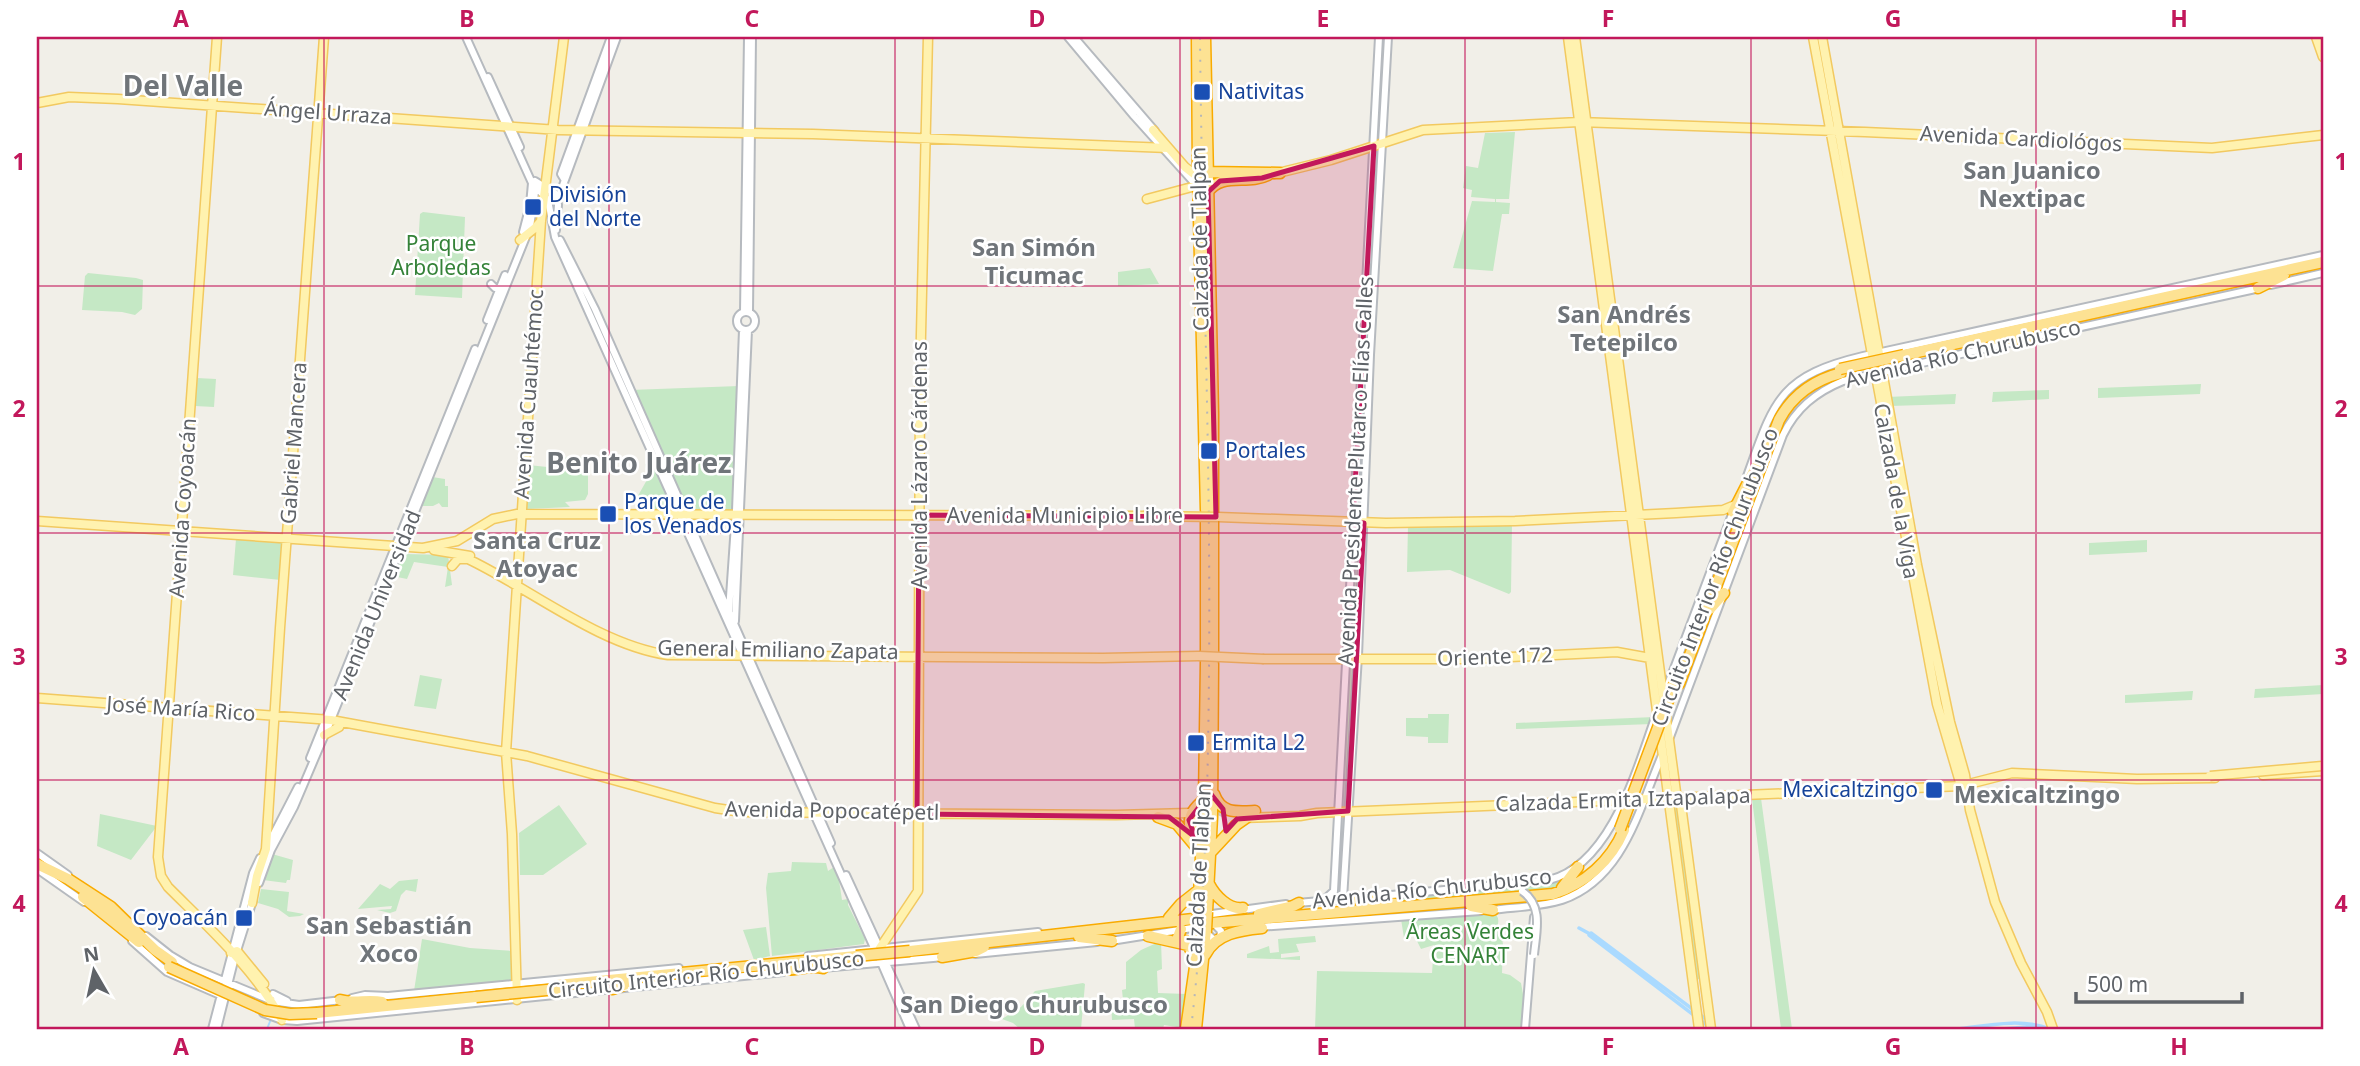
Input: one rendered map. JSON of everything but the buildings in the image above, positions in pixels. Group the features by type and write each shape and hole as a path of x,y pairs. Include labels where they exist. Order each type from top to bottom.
{"highway":[{"name":"Calzada de Tlalpan","path":"1196,1029 1202,921 1208,881 1204,720 1209,658 1213,432 1205,183 1198,162 1197,37"},
{"name":"Calzada de Tlalpan","path":"1202,921 1200,888 1206,854 1213,762 1205,442 1205,37"},
{"path":"1205,183 1280,173"},
{"path":"1205,183 1213,185 1220,181 1268,176"},
{"path":"2276,265 2319,266"},
{"name":"Circuito Interior Río Churubusco","path":"1996,337 2319,266"},
{"name":"Circuito Interior Río Churubusco","path":"1202,921 1543,896 1583,880 1604,863 1615,849 1776,425 1790,404 1814,383 1840,371 2319,266"},
{"path":"2258,288 2284,275"},
{"path":"1996,337 2028,320"},
{"path":"1996,337 2034,338"},
{"path":"1734,509 1756,472"},
{"path":"1756,472 1756,509"},
{"name":"Circuito Interior Río Churubusco","path":"1678,679 1705,615 1756,472"},
{"path":"1705,615 1724,593"},
{"path":"1212,790 1227,820 1222,835"},
{"path":"1196,837 1191,830 1190,818 1204,800"},
{"path":"1225,812 1250,815"},
{"path":"1158,817 1177,824 1206,854 1250,815"},
{"path":"37,866 68,879 100,899 121,922"},
{"path":"1535,905 1562,889 1578,867"},
{"path":"55,877 106,916 121,922"},
{"path":"1208,881 1218,896 1234,908 1243,908"},
{"path":"1169,918 1200,888"},
{"name":"Circuito Interior Río Churubusco","path":"557,987 610,985 799,961 984,947 1259,914 1399,905 1562,889"},
{"path":"1348,899 1399,905"},
{"path":"1259,914 1299,903"},
{"path":"1461,903 1493,910"},
{"name":"Circuito Interior Río Churubusco","path":"121,922 170,965 224,989 278,1008 317,1011 420,1003 476,995"},
{"path":"1079,935 1087,929 1122,923"},
{"path":"1148,936 1188,945 1200,957 1231,932 1262,928"},
{"path":"1079,935 1112,941"},
{"name":"Circuito Interior Río Churubusco","path":"910,953 1079,935"},
{"path":"930,943 998,942"},
{"path":"942,957 984,947"},
{"path":"799,961 844,952"},
{"name":"Circuito Interior Río Churubusco","path":"317,1011 382,1002 777,968 866,955"},
{"name":"Calzada de Tlalpan","path":"1186,1029 1200,957"},
{"path":"777,968 823,968"},
{"path":"576,978 610,985 633,981"},
{"path":"340,1000 382,1002"},
{"path":"420,1003 444,1010"}],"main road":[{"name":"Avenida Coyoacán","path":"217,37 158,850 160,870 168,887 274,999 285,1020"},
{"name":"Gabriel Mancera","path":"252,903 257,876 269,847 274,716 324,37"},
{"path":"468,37 483,83 541,189 555,237 735,623 745,654"},
{"path":"468,37 508,126"},
{"name":"Avenida Cuauhtémoc","path":"524,513 541,189 555,130 566,37"},
{"path":"611,37 558,199 555,221 558,235 595,309 727,620 745,654 816,816 866,955"},
{"path":"580,131 617,37"},
{"path":"747,312 739,314 737,320 738,327 745,330 754,326 755,321 747,312 750,37"},
{"name":"Avenida Lázaro Cárdenas","path":"887,936 917,894 920,376 928,37"},
{"path":"1068,37 1165,148 1194,174"},
{"path":"1074,37 1153,130 1189,166 1195,167 1198,162"},
{"name":"Avenida Presidente Plutarco Elías Calles","path":"1324,901 1335,891 1358,657 1378,144 1379,37"},
{"name":"Avenida Presidente Plutarco Elías Calles","path":"1348,899 1344,812 1346,659 1378,144 1388,37"},
{"path":"1568,37 1583,122"},
{"path":"1575,37 1583,122 1654,659 1663,752 1661,767 1675,802 1711,1029"},
{"name":"Calzada de la Viga","path":"1813,37 1820,43 1939,713 1966,783"},
{"path":"2316,37 2323,57"},
{"name":"Ángel Urraza","path":"37,103 69,97 555,130 748,133 1165,148"},
{"name":"Avenida Cardiológos","path":"1147,199 1223,177 1268,176 1433,129 1583,122 2212,148 2323,135"},
{"path":"1153,130 1165,148 1205,183"},
{"path":"541,189 558,199"},
{"name":"Avenida Cuauhtémoc","path":"517,1000 508,753 541,189"},
{"name":"Avenida Universidad","path":"399,547 468,366 500,288 531,223 541,189"},
{"path":"523,238 541,220"},
{"name":"Avenida Universidad","path":"269,847 328,720 523,238"},
{"name":"Avenida Río Churubusco","path":"224,989 285,1020 305,1020 444,1010 610,985 823,968 891,947 1169,918 1262,928 1493,910 1567,898 1591,883 1612,863 1621,830 1624,800 1734,509 1771,412 1794,383 1808,373 1859,357 2323,255"},
{"name":"Avenida Río Churubusco","path":"1663,752 1783,435 1795,415 1810,399 1843,381 2258,288 2319,266"},
{"path":"491,284 500,288"},
{"path":"735,623 745,330"},
{"path":"1888,351 1882,355 1883,367 1894,369"},
{"path":"1859,357 1866,360 1867,371 1864,376"},
{"path":"460,365 465,368 468,366"},
{"name":"Calzada de Tlalpan","path":"1213,432 1216,469 1216,659 1213,762"},
{"name":"Calzada de Tlalpan","path":"1204,720 1205,442"},
{"name":"Avenida Municipio Libre","path":"399,547 423,548 454,542 493,519 524,513 1143,516 1364,523 1515,521 1734,509"},
{"path":"727,620 738,514"},
{"path":"37,521 399,547 466,556"},
{"name":"General Emiliano Zapata","path":"423,548 466,556 605,630 643,646 673,651 1284,659 1358,657"},
{"path":"452,566 456,559 466,556"},
{"name":"Calzada de la Viga","path":"1925,635 1963,768 1972,828 1990,902 2004,933 2026,966 2053,1029"},
{"name":"Oriente 172","path":"1358,657 1631,651 1654,659"},
{"path":"1654,659 1663,698 1676,792 1699,1029"},
{"name":"José María Rico","path":"37,698 328,720"},
{"name":"Avenida Universidad","path":"215,1029 253,873 294,807 328,720"},
{"name":"Avenida Popocatépetl","path":"328,720 508,753 715,808 741,812 816,816 1139,815 1176,819 1196,837"},
{"path":"324,735 338,727 341,722"},
{"name":"Avenida Río Churubusco","path":"224,989 252,1001 262,997 300,1005 365,995 388,996 844,952 887,962 1148,936 1263,906 1549,880 1578,867 1601,844 1621,830 1661,767"},
{"name":"Calzada Ermita Iztapalapa","path":"2147,776 2260,768 2322,767"},
{"name":"Calzada Ermita Iztapalapa","path":"2260,768 2272,772 2322,767"},
{"name":"Calzada Ermita Iztapalapa","path":"2200,778 2322,767"},
{"name":"Calzada Ermita Iztapalapa","path":"1225,812 1344,812 1643,799 1675,802 1938,787 1966,783 1999,770 2013,768 2200,778 2322,767"},
{"name":"Avenida Popocatépetl","path":"1139,815 1188,813"},
{"name":"Calzada Ermita Iztapalapa","path":"1250,815 1300,816 1309,813"},
{"path":"1222,835 1236,820 1250,815"},
{"path":"816,816 826,832 866,955"},
{"path":"37,853 100,899"},
{"path":"37,866 106,916"},
{"path":"1416,893 1506,887 1524,892 1532,901 1536,911 1534,956 1526,1029"},
{"name":"Avenida Universidad","path":"234,954 252,903"},
{"path":"1526,1029 1535,940 1535,905"},
{"path":"121,922 198,975 224,989"},
{"path":"121,922 122,932 159,967 191,983 224,989"},
{"path":"866,955 887,936"},
{"path":"887,936 891,947 887,962 910,1029"},
{"path":"866,955 887,962 916,1029"},
{"path":"191,983 198,975"},
{"path":"1531,988 1534,980"},
{"path":"498,985 504,994 498,1002"},
{"path":"300,1005 299,1014 305,1020"}],"highlighted area":[{"path":"1374,146 1353,522 1364,523 1348,811 1237,819 1226,831 1223,809 1210,793 1189,820 1195,837 1169,817 917,814 919,515 1216,517 1208,192 1220,181 1262,178"}],"green space":[{"path":"1515,132 1509,199 1496,199 1496,202 1510,203 1509,214 1502,214 1493,271 1453,268 1472,201 1495,202 1495,199 1471,197 1472,190 1463,188 1466,166 1478,168 1485,133"},
{"name":"Parque Arboledas","path":"423,212 465,217 462,298 415,295 420,214"},
{"path":"1150,268 1159,284 1118,286 1118,272"},
{"path":"88,273 143,280 142,309 135,315 82,310 85,276"},
{"path":"197,378 216,379 214,407 195,406"},
{"path":"2201,384 2200,394 2098,398 2098,388"},
{"name":"Parque de los Venados","path":"739,386 733,510 688,513 630,390"},
{"path":"2049,390 2049,399 1992,402 1993,392"},
{"path":"1956,394 1955,404 1890,406 1887,397"},
{"path":"581,457 588,465 588,494 585,500 565,502 570,507 527,509 528,465 557,468 563,458"},
{"path":"653,462 675,511 640,512 635,501 648,478 645,464"},
{"path":"432,477 445,479 445,486 448,486 448,507 442,507 439,503 421,506"},
{"path":"1512,524 1509,594 1450,570 1407,572 1408,525"},
{"path":"1354,526 1363,526 1356,653 1353,655 1347,652"},
{"path":"236,539 284,542 281,580 233,575"},
{"path":"2147,540 2147,552 2089,555 2089,543"},
{"path":"405,554 448,555 452,585 445,587 448,567 414,562 407,579 392,576"},
{"path":"1355,661 1346,809 1341,807 1346,662"},
{"path":"420,675 442,679 436,709 414,706"},
{"path":"2323,685 2323,694 2254,698 2255,689"},
{"path":"2193,691 2192,700 2125,703 2125,695"},
{"path":"1428,714 1449,714 1448,743 1428,743 1428,737 1406,736 1406,718 1428,718"},
{"path":"1654,717 1652,724 1516,729 1516,723"},
{"path":"1761,798 1792,1029 1781,1029 1752,799"},
{"path":"559,805 587,844 543,875 520,875 519,833"},
{"path":"1673,805 1678,805 1704,978 1694,980"},
{"path":"100,814 157,826 131,860 97,846"},
{"path":"272,854 293,860 290,880 286,883 263,880"},
{"path":"792,862 826,863 828,871 834,867 842,900 848,899 848,905 865,939 864,944 772,956 766,888 768,873 791,871"},
{"path":"1569,874 1560,886 1545,890 1403,903 1365,899 1503,889 1504,886 1556,882"},
{"path":"418,879 416,892 406,890 401,895 396,911 390,913 377,910 391,909 392,906 358,909 380,884 390,889 399,881"},
{"path":"261,889 289,892 287,911 304,914 289,917 278,909 258,903"},
{"name":"Áreas Verdes CENART","path":"1492,912 1498,918 1497,929 1503,944 1502,973 1521,983 1524,1000 1521,1029 1315,1029 1317,971 1432,973 1434,945 1421,949 1414,935 1404,938 1401,919"},
{"path":"766,927 770,956 754,960 743,930"},
{"path":"1315,936 1316,942 1296,944 1299,952 1281,954 1281,958 1300,956 1300,960 1247,958 1247,954 1269,946 1270,953 1279,952 1278,939"},
{"path":"422,939 470,948 512,951 512,981 414,991"},
{"path":"1161,941 1162,969 1157,971 1158,993 1187,994 1183,1028 1164,1025 1163,1029 1135,1029 1134,1019 1112,1020 1111,1001 1123,1000 1122,990 1126,989 1126,962 1141,950"},
{"path":"1083,983 1081,1029 1020,1029 1002,1019 1021,1007 1035,991"}],"waterway":[{"path":"1579,928 1590,934"},
{"path":"1707,1020 1591,933 1589,935 1708,1026"},
{"path":"267,1029 271,1019"},
{"path":"1959,1029 2017,1023 2050,1029"},
{"path":"2002,1029 2041,1029"}],"tunnel":[{"path":"1207,806 1227,815"}],"railway":[{"path":"1191,1029 1205,850 1209,671 1209,512 1200,37"}],"place":[{"name":"Nativitas","path":"1202,92"},
{"name":"División del Norte","path":"533,207"},
{"name":"Portales","path":"1209,451"},
{"name":"Parque de los Venados","path":"608,514"},
{"name":"Ermita L2","path":"1196,743"},
{"name":"Mexicaltzingo","path":"1934,790"},
{"name":"Coyoacán","path":"244,918"}],"district":[{"name":"Del Valle","path":"183,86"},
{"name":"San Juanico Nextipac","path":"2032,185"},
{"name":"San Simón Ticumac","path":"1034,262"},
{"name":"San Andrés Tetepilco","path":"1624,329"},
{"name":"Benito Juárez","path":"639,463"},
{"name":"Santa Cruz Atoyac","path":"537,555"},
{"name":"Mexicaltzingo","path":"2037,795"},
{"name":"San Sebastián Xoco","path":"389,940"},
{"name":"San Diego Churubusco","path":"1034,1005"}]}
